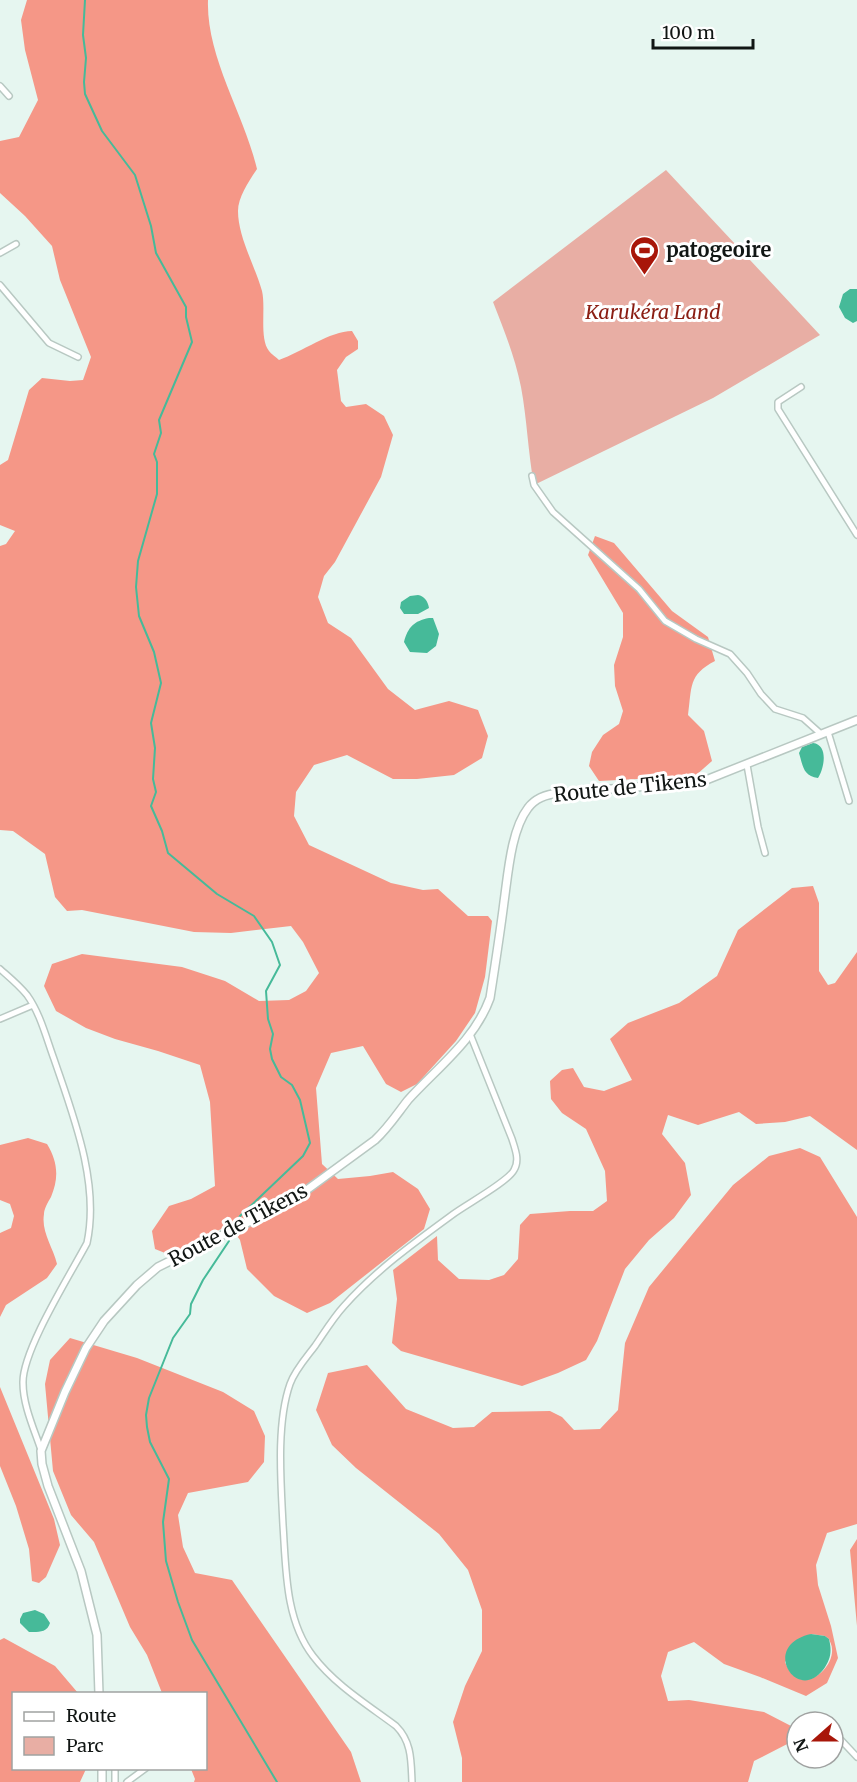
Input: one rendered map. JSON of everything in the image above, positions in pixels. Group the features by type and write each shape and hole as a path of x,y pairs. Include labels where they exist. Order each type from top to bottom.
{"street":[{"path":"0,86 9,96"},
{"path":"0,253 16,244"},
{"path":"0,285 49,343 78,357"},
{"path":"801,387 778,402 778,409 857,535"},
{"path":"532,476 534,485 553,512 639,589 665,621 696,639 730,654 747,673 760,694 775,709 804,718 824,733 849,801"},
{"name":"Route de Tikens","path":"41,1451 86,1348 104,1321 137,1286 158,1268 293,1200 375,1140 470,1034 484,1015 490,998 514,845 523,816 534,801 548,794 560,792 701,782 857,720"},
{"path":"747,765 765,853"},
{"path":"0,969 27,995 41,1022 73,1114 85,1163 91,1210 91,1227 87,1243 23,1367 23,1385 48,1486 81,1571 97,1635 99,1692"},
{"path":"0,1019 33,1005"},
{"path":"412,1782 410,1747 405,1735 331,1676 312,1655 301,1634 292,1608 287,1577 280,1478 283,1422 294,1376 342,1308 378,1273 451,1215 505,1179 516,1168 517,1157 512,1139 470,1034"},
{"path":"845,1744 857,1757"},
{"path":"127,1782 143,1770"}],"green space":[{"name":"Karukéra Land","path":"666,170 820,335 713,398 534,485 519,376 493,302"}],"shaded area":[{"path":"27,0 208,0 209,21 219,64 257,169 242,195 238,211 244,241 262,291 263,331 266,345 279,360 335,334 352,331 358,341 358,349 346,357 337,370 341,401 346,407 366,404 384,416 393,435 381,477 335,562 324,576 318,597 328,623 351,638 388,689 415,710 449,701 478,710 488,736 482,758 454,775 393,779 347,755 314,765 296,792 294,816 309,845 391,883 423,890 438,889 468,916 488,916 492,921 485,977 475,1013 456,1041 417,1084 401,1092 386,1084 363,1046 331,1053 316,1088 322,1164 338,1179 393,1172 418,1189 430,1209 424,1229 330,1303 307,1313 274,1296 247,1269 240,1240 229,1225 170,1255 155,1249 152,1231 169,1206 191,1199 215,1186 210,1102 200,1065 86,1028 56,1011 44,986 52,964 82,954 182,967 225,981 259,1001 289,1000 306,991 319,973 303,942 291,926 231,933 194,932 82,910 67,911 55,897 45,854 13,831 0,830 0,546 6,544 15,531 0,525 0,465 8,460 29,390 42,378 83,380 91,357 60,280 52,246 0,193 0,141 19,137 38,100 25,50 21,20"},
{"path":"850,289 857,289 857,321 853,323 845,318 839,307 843,294"},
{"path":"595,536 614,543 672,611 708,637 715,661 700,671 693,683 688,715 704,731 712,761 695,776 599,781 589,766 592,752 603,735 619,724 623,711 615,686 614,665 623,637 623,613 588,555"},
{"path":"418,595 425,599 429,608 418,614 404,614 400,608 401,602 410,596"},
{"path":"433,618 439,634 436,646 427,653 410,652 404,642 407,632 419,621"},
{"path":"813,743 821,748 824,758 818,778 806,773 799,753 802,747"},
{"path":"813,886 819,903 819,971 828,985 835,983 857,952 857,1150 810,1116 785,1122 756,1124 739,1112 698,1125 668,1115 662,1134 685,1163 691,1195 674,1218 649,1240 625,1269 597,1341 586,1360 522,1386 401,1351 392,1343 397,1299 393,1270 437,1236 438,1260 459,1279 489,1280 504,1275 518,1259 520,1225 530,1214 593,1211 607,1201 605,1171 586,1129 562,1113 551,1099 550,1081 562,1070 573,1068 584,1087 604,1091 632,1080 610,1039 628,1023 679,1003 717,976 738,930 792,888"},
{"path":"28,1138 47,1144 55,1164 55,1183 45,1210 44,1221 57,1264 47,1278 6,1305 0,1317 0,1233 11,1228 14,1216 10,1204 0,1200 0,1145"},
{"path":"800,1148 820,1157 857,1217 857,1524 827,1533 816,1565 818,1585 838,1658 827,1683 806,1696 724,1664 694,1642 668,1652 661,1676 668,1701 689,1700 764,1712 785,1723 785,1745 754,1761 748,1782 462,1782 462,1758 453,1722 465,1686 482,1651 482,1610 468,1570 439,1534 356,1468 332,1445 316,1410 328,1373 367,1365 406,1409 453,1428 474,1427 492,1412 550,1411 562,1417 574,1430 600,1429 618,1410 625,1343 649,1287 733,1185 769,1156","holes":["811,1634 825,1636 829,1639 832,1649 831,1657 822,1672 807,1680 799,1679 791,1673 785,1662"]},
{"path":"70,1338 137,1358 223,1392 254,1411 265,1436 264,1462 248,1482 188,1493 178,1515 183,1547 195,1573 232,1580 351,1752 361,1782 194,1782 191,1770 207,1770 207,1692 162,1692 147,1655 130,1627 94,1542 71,1515 53,1471 45,1384 50,1360"},
{"path":"0,1387 54,1519 60,1545 46,1577 39,1583 32,1581 29,1549 16,1506 0,1466"},
{"path":"857,1539 857,1626 850,1550"},
{"path":"35,1610 44,1614 50,1623 44,1630 29,1632 20,1623 20,1619 23,1613"},
{"path":"811,1634 825,1636 829,1639 830,1655 823,1670 813,1679 803,1680 794,1676 788,1669 785,1659 788,1649 796,1640"},
{"path":"4,1638 55,1666 77,1692 12,1692 12,1770 86,1770 80,1782 0,1782 0,1640"}],"waterway":[{"path":"85,0 83,35 86,58 85,94 102,131 135,175 151,226 156,253 186,307 192,342 159,420 161,433 154,454 157,462 157,494 138,561 136,587 139,616 154,652 161,683 151,723 155,748 153,779 156,792 151,806 162,831 168,853 217,894 254,916 272,942 280,965 266,991 268,1019 273,1034 270,1049 281,1077 292,1085 300,1100 310,1143 303,1156 240,1216 235,1224"},
{"path":"229,1241 203,1280 191,1304 190,1314 173,1338 149,1398 146,1415 147,1427 150,1442 169,1479 163,1522 166,1561 178,1602 192,1640 277,1782"}],"place":[{"name":"patogeoire","path":"645,276"}]}
